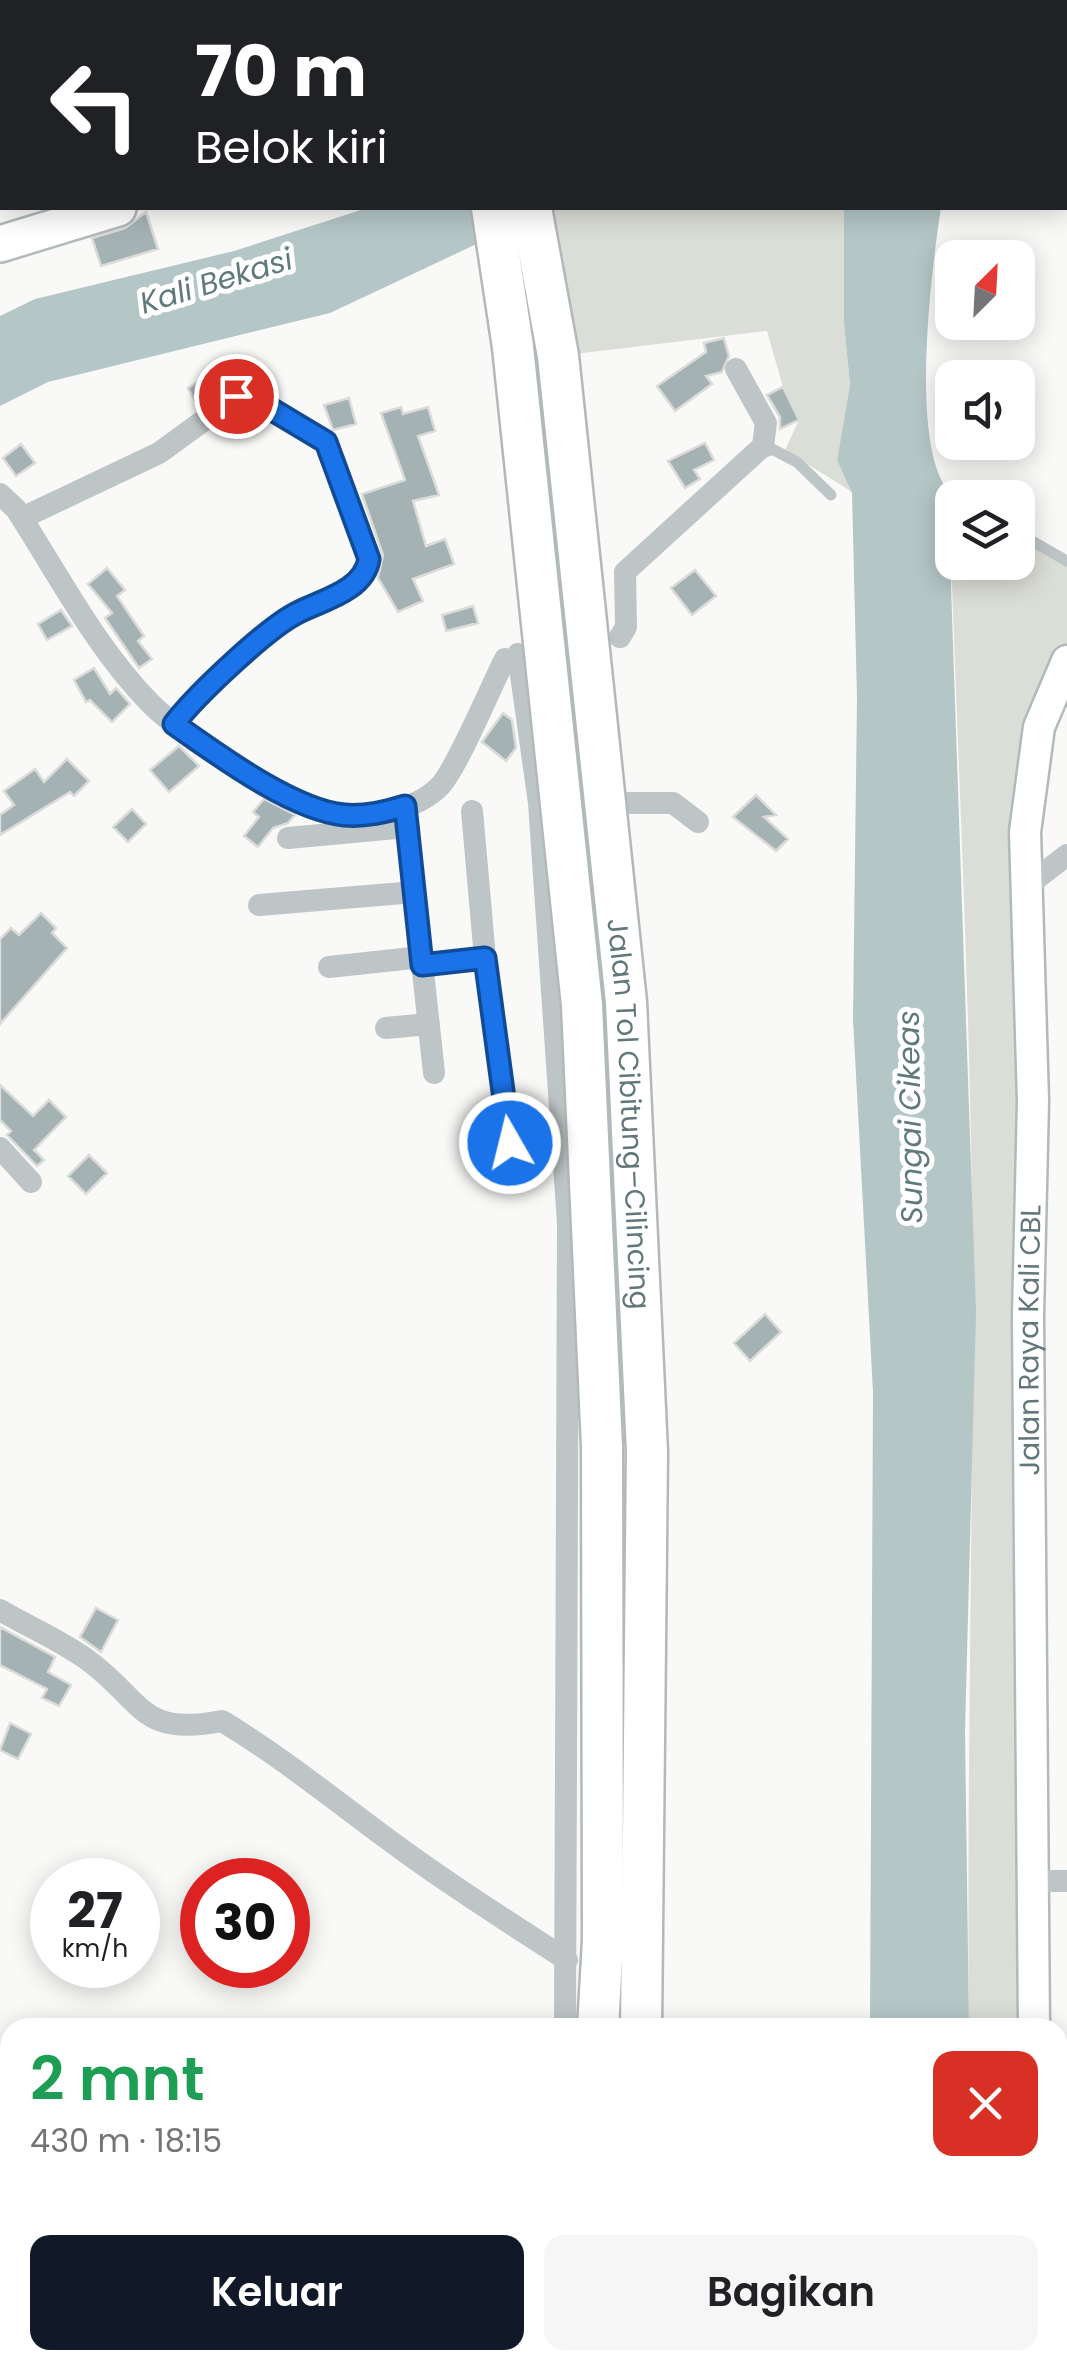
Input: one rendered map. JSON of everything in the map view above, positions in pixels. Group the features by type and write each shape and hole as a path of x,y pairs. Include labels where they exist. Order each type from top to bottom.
{"highway":[{"name":"Jalan Tol Cibitung–Cilincing","path":"492,210 513,347 582,1005 602,1448 604,1940 599,2018"},
{"name":"Jalan Tol Cibitung–Cilincing","path":"532,210 558,356 626,1002 647,1452 641,2018"}],"main road":[{"path":"0,244 111,210"}],"street":[{"path":"620,637 626,628 624,572 757,456 768,435 766,423 736,369"},
{"path":"22,518 159,453 236,396 256,400 326,442 369,559 364,576 340,594 294,614 191,701 174,724"},
{"path":"0,494 22,518 118,664 151,704 174,724 255,775 324,811 406,817"},
{"path":"288,838 406,817 448,776 512,657 538,803 568,1223 565,2018"},
{"name":"Jalan Raya Kali CBL","path":"1034,2018 1028,1336 1032,1101 1026,818 1043,712 1067,660"},
{"path":"538,803 673,804 698,822"},
{"path":"472,811 485,958 510,1143"},
{"path":"406,817 434,1073"},
{"path":"1027,886 1067,854"},
{"path":"259,906 414,892"},
{"path":"330,968 485,958"},
{"path":"386,1028 429,1024"},
{"path":"0,1148 31,1182"},
{"path":"0,1610 91,1662 159,1723 194,1726 222,1721 232,1727 321,1786 414,1858 567,1960"},
{"path":"1033,1881 1067,1881"}],"lane":[{"path":"757,456 772,449 831,496"},
{"path":"1035,543 1067,561"}],"shaded area":[{"path":"549,210 844,210 844,323 850,385 837,460 852,492 785,450 799,420 783,387 767,331 558,356 533,217"},
{"path":"1035,543 1067,561 1067,661 1026,805 1024,2018 969,2018 971,1143 952,580 1035,580"}],"water":[{"name":"Kali Bekasi","path":"361,210 549,210 330,313 48,382 0,406 0,316 35,299 234,251"},
{"name":"Sungai Cikeas","path":"844,210 941,210 932,272 927,405 931,445 942,480 935,480 935,580 951,580 976,1311 965,1731 969,2018 870,2018 873,1392 853,1019 857,698 852,493 837,460 850,385 844,323"}],"building":[{"path":"146,212 158,249 101,266 92,238 125,228"},
{"path":"724,338 729,356 722,372 706,376 712,384 675,411 657,386 706,352 704,343"},
{"path":"227,365 237,382 198,406 188,388"},
{"path":"783,387 799,420 780,429 780,417 767,395"},
{"path":"349,398 356,424 333,430 324,405"},
{"path":"401,407 403,414 428,407 435,431 418,436 439,495 413,501 426,546 445,539 454,564 413,579 423,601 398,612 378,578 383,555 362,494 405,480 381,413"},
{"path":"705,443 714,460 694,470 700,479 685,488 668,461"},
{"path":"21,444 35,463 16,476 3,458"},
{"path":"107,568 125,590 117,596 144,636 138,641 152,659 139,668 105,618 112,613 88,584"},
{"path":"695,570 716,596 692,615 671,588"},
{"path":"473,606 478,623 446,631 442,615"},
{"path":"61,610 72,626 47,640 38,624"},
{"path":"94,668 110,694 116,688 130,704 112,722 90,700 86,702 74,680"},
{"path":"503,713 512,720 516,748 506,761 482,742"},
{"path":"179,746 199,766 169,792 150,770"},
{"path":"67,759 89,781 74,796 70,792 0,835 0,815 14,805 4,791 35,769 44,782"},
{"path":"756,795 776,815 764,817 788,839 776,851 733,817"},
{"path":"264,799 295,815 288,823 273,828 258,847 244,836 259,817 253,812"},
{"path":"132,809 146,824 128,842 113,827"},
{"path":"41,913 56,928 52,933 67,948 0,1024 0,939 11,928 19,935"},
{"path":"0,1085 33,1116 49,1100 66,1117 34,1150 44,1160 37,1166 7,1135 11,1131 0,1120"},
{"path":"89,1155 107,1173 86,1194 68,1176"},
{"path":"765,1314 781,1332 750,1361 734,1343"},
{"path":"96,1608 118,1620 101,1652 80,1637"},
{"path":"0,1627 55,1657 48,1672 71,1685 59,1706 42,1698 47,1689 0,1665"},
{"path":"10,1723 31,1734 18,1759 0,1750"}],"route":[{"path":"236,396 256,400 326,442 369,559 368,567 364,576 340,594 294,614 191,701 174,724 255,775 324,811 365,816 405,806 422,965 485,958 510,1143"}]}
